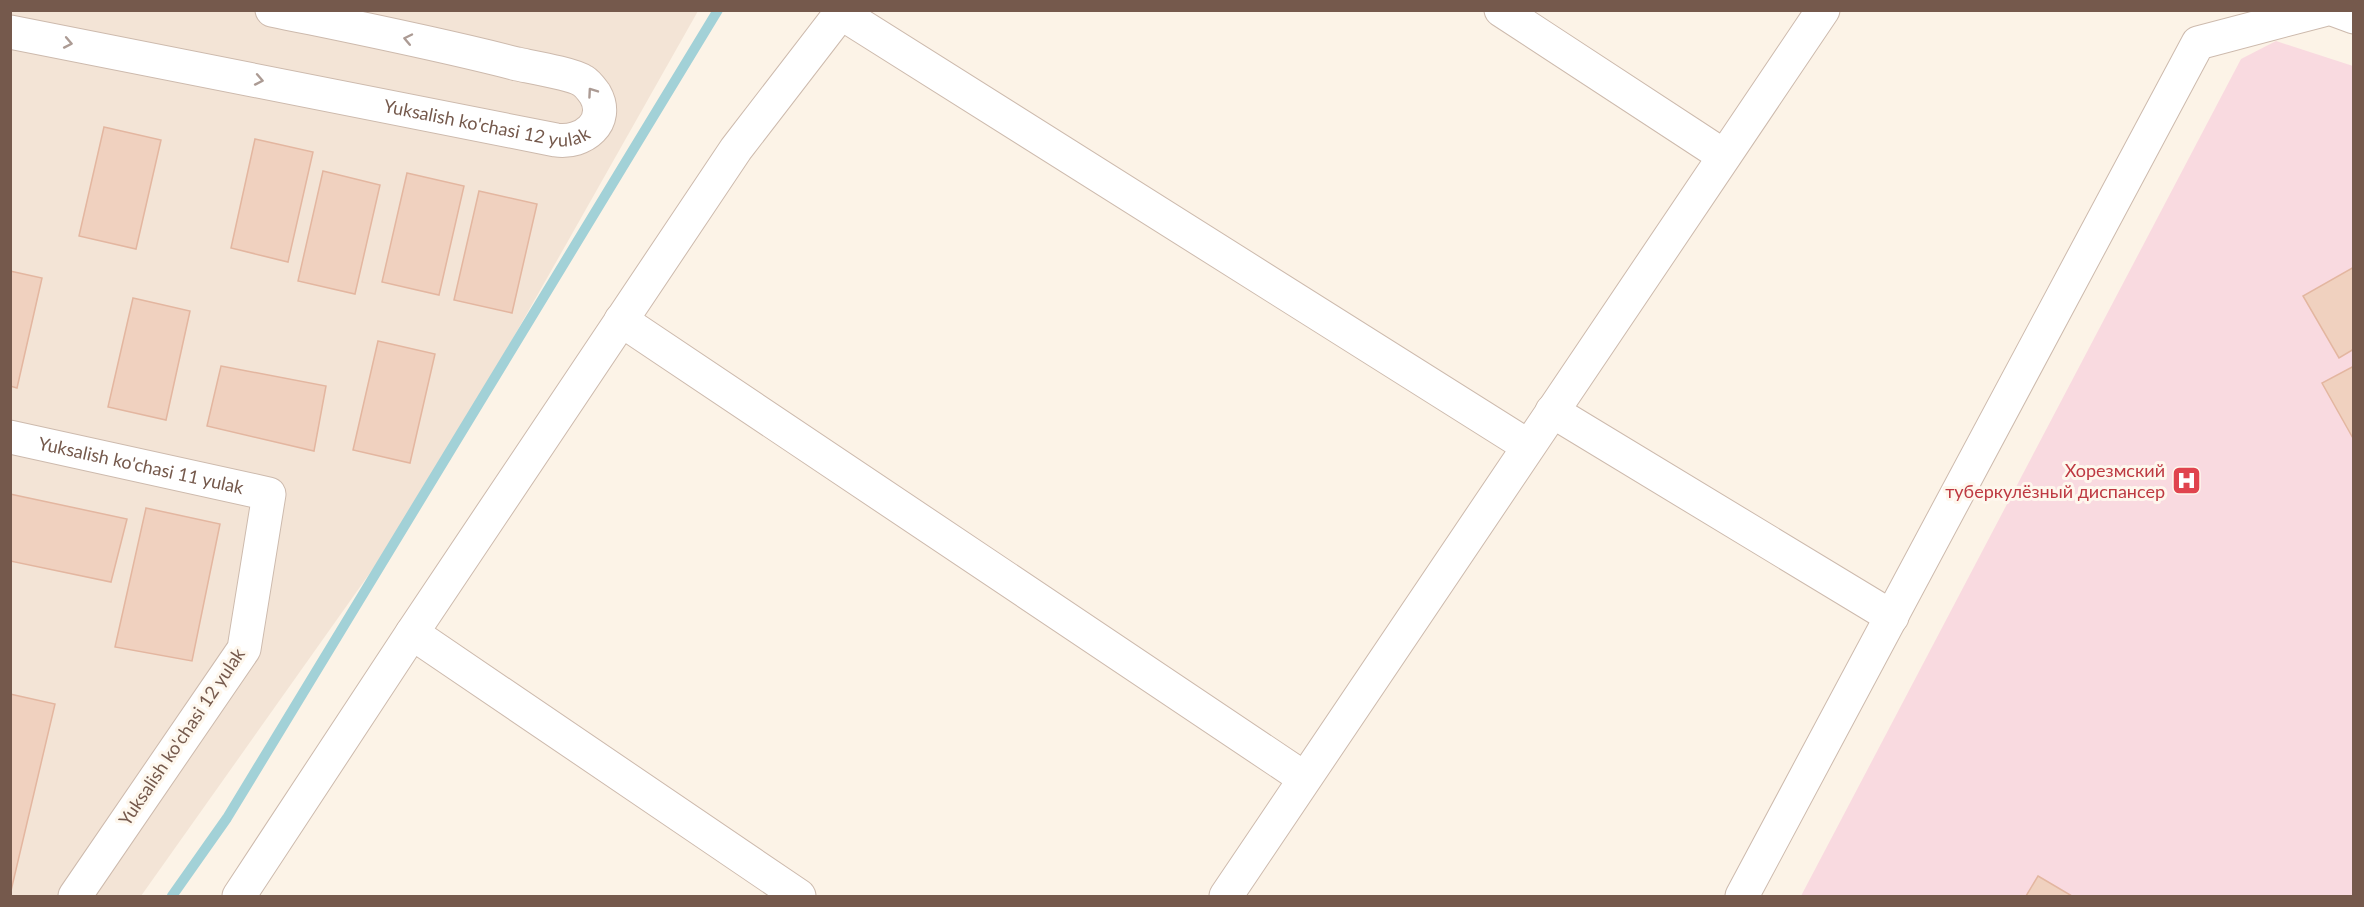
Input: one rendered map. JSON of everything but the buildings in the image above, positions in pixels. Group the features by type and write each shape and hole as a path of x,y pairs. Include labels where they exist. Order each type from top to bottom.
{"street":[{"name":"Yuksalish ko'chasi 12 yulak","path":"10,32 566,141 575,140 589,133 600,115 600,105 596,97 582,80 461,50 272,10"},
{"path":"1501,10 1724,156"},
{"path":"1226,897 1823,10"},
{"path":"1742,897 2198,43 2322,10"},
{"path":"2335,10 2354,17"},
{"path":"239,897 412,633 736,149 842,12 1527,447"},
{"path":"621,320 1304,778"},
{"path":"1552,411 1892,617"},
{"name":"Yuksalish ko'chasi 11 yulak","path":"10,437 269,494"},
{"name":"Yuksalish ko'chasi 12 yulak","path":"75,897 244,649 269,494"},
{"path":"412,633 799,897"}],"shaded area":[{"path":"10,11 698,11 421,501 141,896 11,896"},
{"name":"Хорезмский туберкулёзный диспансер","path":"2276,41 2353,66 2353,896 1801,896 2241,59"}],"waterway":[{"path":"172,896 227,818 718,10"}],"place":[{"name":"Хорезмский туберкулёзный диспансер","path":"2186,481"}]}
